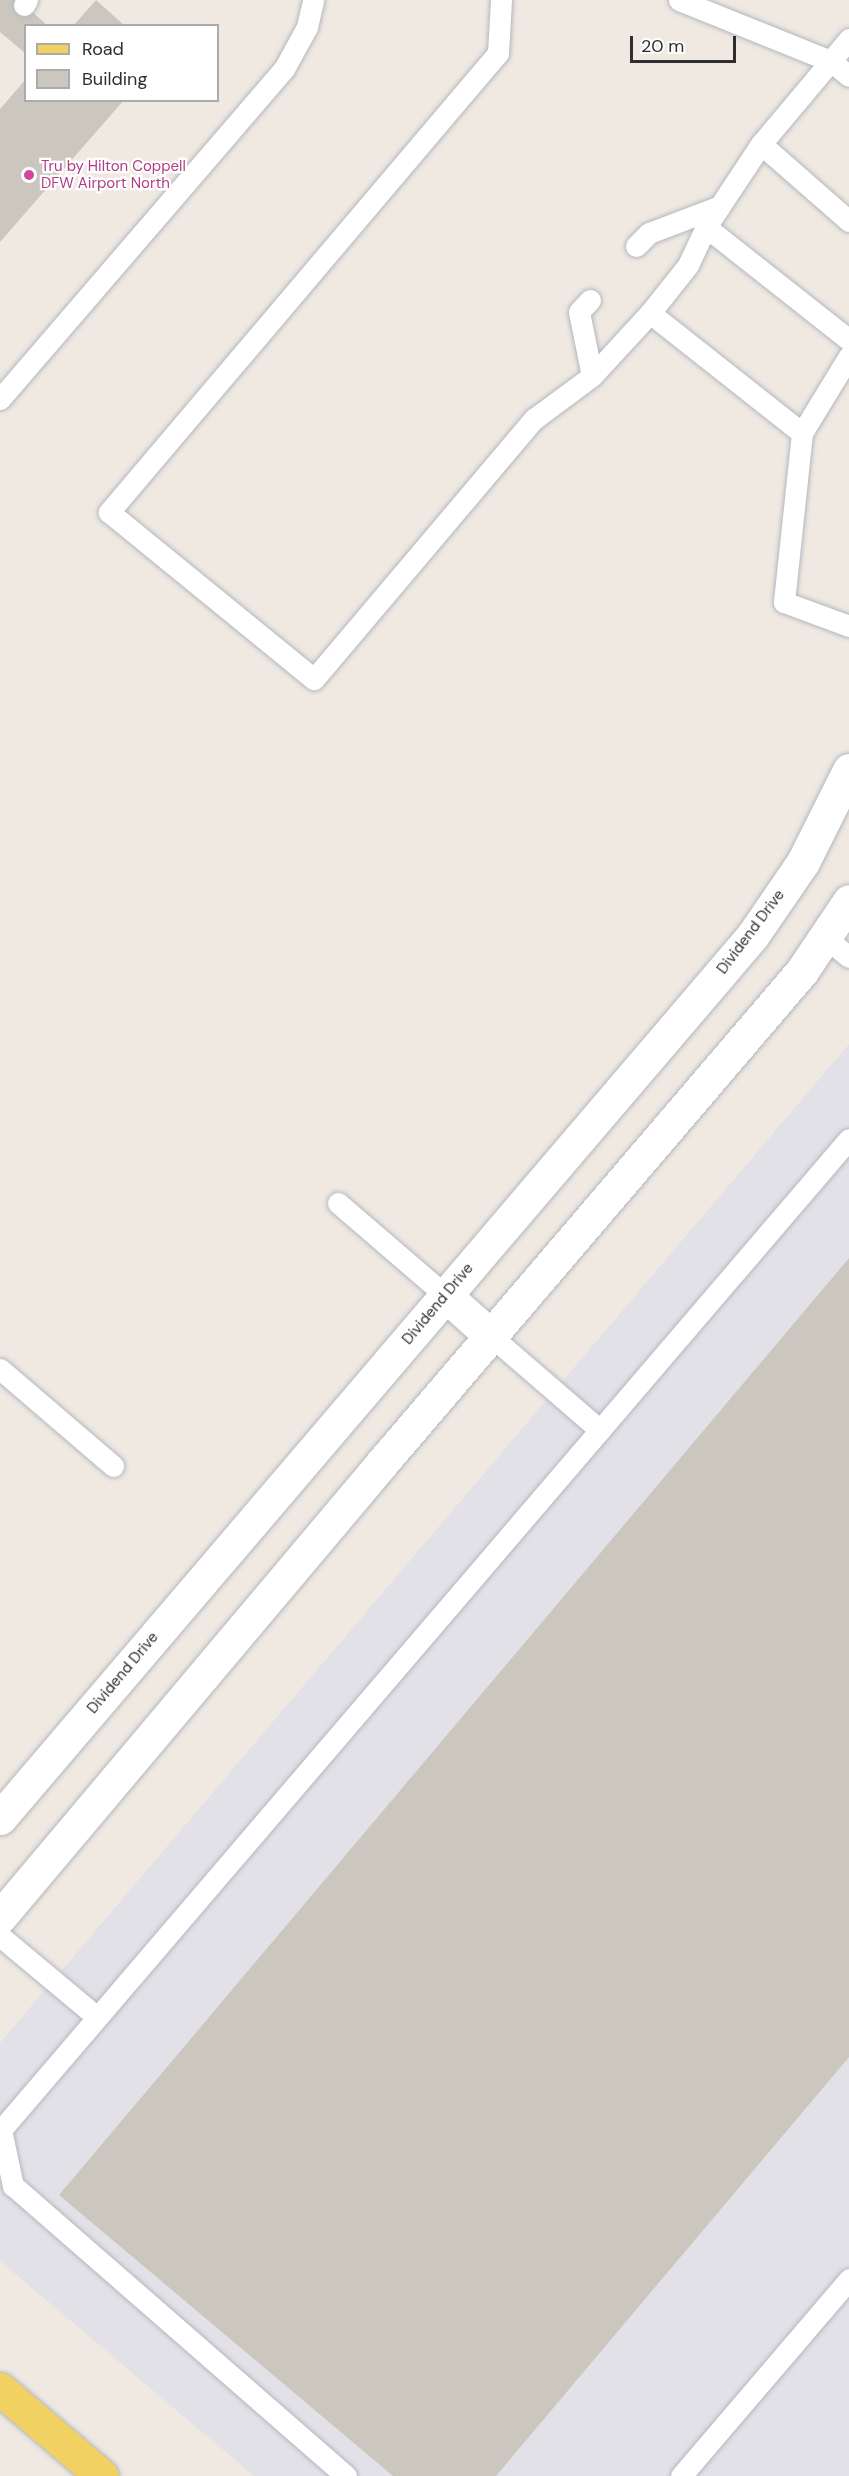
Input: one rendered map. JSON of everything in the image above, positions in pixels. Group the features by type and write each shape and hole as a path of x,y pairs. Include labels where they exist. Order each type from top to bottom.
{"main road":[{"path":"0,2389 102,2476"}],"street":[{"name":"Dividend Drive","path":"0,1818 753,935 803,862 849,770"},
{"path":"0,1917 795,980 837,947 849,900"},
{"path":"446,1295 491,1336"}],"lane":[{"path":"0,399 284,69 307,27 313,0"},
{"path":"501,0 498,53 109,512 314,679 534,419 592,376 650,313 688,265 706,227 761,144 849,39"},
{"path":"679,0 831,61 849,76"},
{"path":"761,144 849,221"},
{"path":"636,246 649,233 720,206"},
{"path":"706,227 849,340"},
{"path":"590,300 579,312 592,376"},
{"path":"650,313 802,433"},
{"path":"849,356 802,433 784,602 849,626"},
{"path":"346,2476 13,2186 1,2130 849,1139"},
{"path":"338,1203 446,1295"},
{"path":"491,1336 600,1430"},
{"path":"0,1369 113,1466"},
{"path":"0,1936 97,2017"},
{"path":"681,2476 849,2279"}],"shaded area":[{"path":"849,1044 849,2476 254,2476 0,2261 0,2043"}],"building":[{"path":"0,0 19,0 46,24 24,24 24,52 0,32"},
{"path":"96,0 123,24 75,24"},
{"name":"Tru by Hilton Coppell DFW Airport North","path":"24,81 24,102 122,102 0,242 0,109"},
{"path":"849,1258 849,2057 496,2476 393,2476 59,2195"}],"place":[{"name":"Tru by Hilton Coppell DFW Airport North","path":"29,175"}]}
